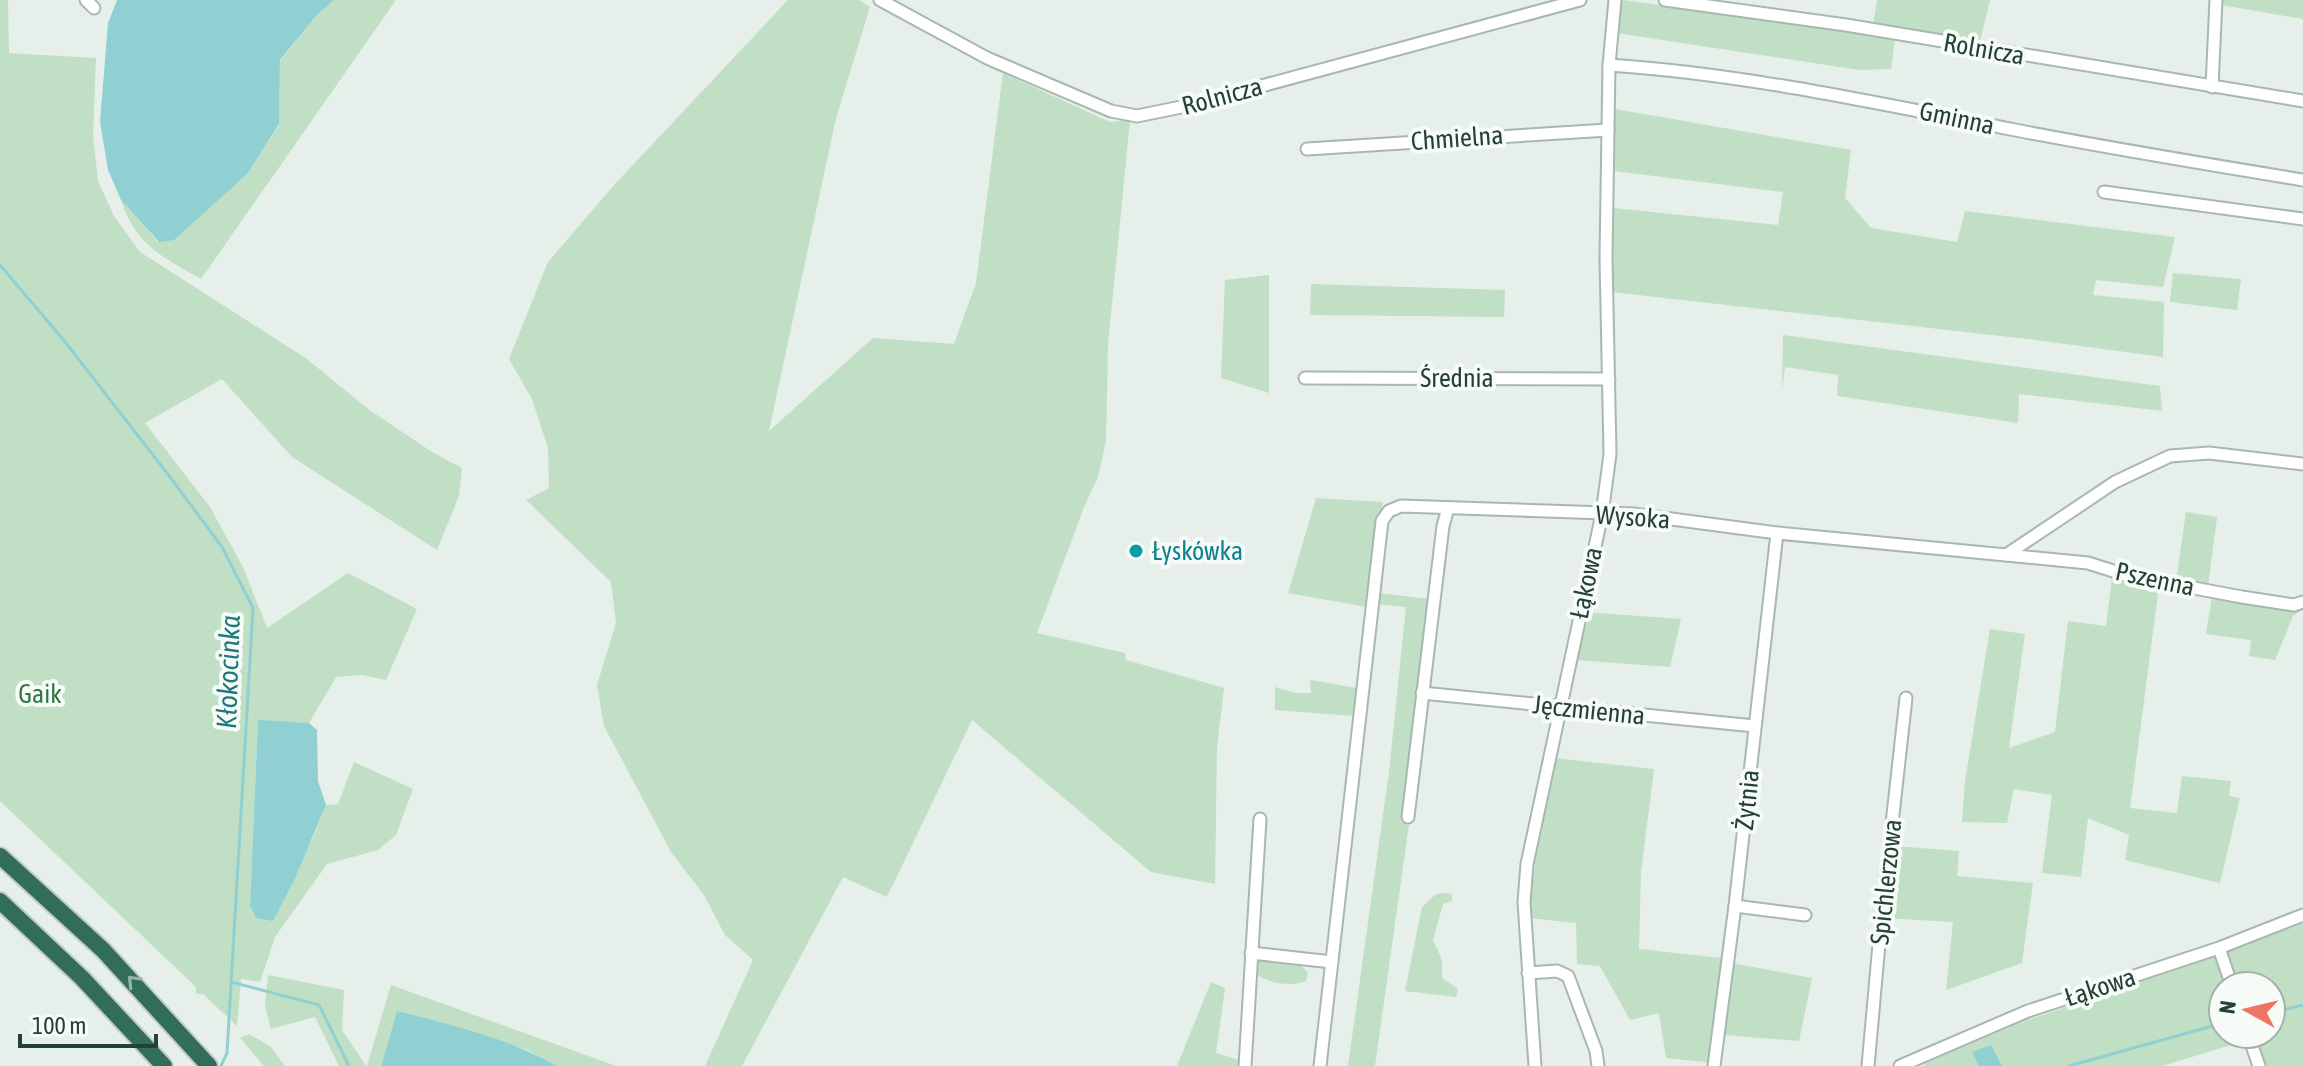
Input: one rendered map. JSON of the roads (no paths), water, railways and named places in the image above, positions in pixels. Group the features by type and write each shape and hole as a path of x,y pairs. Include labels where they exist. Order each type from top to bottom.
{"highway":[{"path":"0,856 103,950 206,1063"},
{"path":"0,901 82,978 164,1066"}],"street":[{"name":"Rolnicza","path":"880,0 987,58 1111,111 1130,116 1191,105 1580,0"},
{"name":"Łąkowa","path":"1535,1066 1524,902 1527,864 1602,514 1610,454 1606,258 1609,65 1615,0"},
{"name":"Rolnicza","path":"1665,0 1846,25 2303,101"},
{"path":"2212,87 2216,0"},
{"name":"Gminna","path":"1609,65 1651,68 1831,94 2148,155 2303,180"},
{"name":"Chmielna","path":"1307,149 1608,130"},
{"path":"2104,192 2303,219"},
{"name":"Średnia","path":"1305,378 1609,379"},
{"path":"2006,555 2115,482 2170,456 2209,453 2303,464"},
{"name":"Wysoka","path":"1320,1066 1382,521 1389,511 1401,506 1634,514 1777,533 2006,555"},
{"path":"1408,817 1443,526 1448,508"},
{"name":"Żytnia","path":"1714,1066 1777,533"},
{"name":"Pszenna","path":"2006,555 2088,563 2129,576 2242,597 2294,605 2303,602"},
{"name":"Jęczmienna","path":"1422,693 1755,726"},
{"name":"Spichlerzowa","path":"1868,1066 1906,698"},
{"path":"1245,1066 1260,819"},
{"path":"1735,906 1805,915"},
{"name":"Łąkowa","path":"1900,1066 2028,1011 2219,948 2303,915"},
{"path":"2219,948 2227,970"},
{"path":"1251,953 1332,962"},
{"path":"1528,973 1557,971 1568,976 1596,1051 1598,1066"}],"water":[{"path":"117,0 334,0 317,15 280,60 279,124 248,173 174,240 159,242 121,200 108,170 100,122 108,23"},
{"path":"258,720 309,723 317,730 318,781 326,805 273,921 256,918 250,906"},
{"path":"397,1011 499,1040 557,1066 381,1066"},
{"path":"1991,1045 2002,1066 1979,1066 1972,1052"}],"waterway":[{"name":"Kłokocinka","path":"0,265 66,343 222,547 253,608 227,1053 221,1066"},
{"path":"231,982 319,1005 349,1066"},
{"path":"2287,1009 2303,1005"},
{"path":"2069,1066 2207,1027"}],"place":[{"name":"Łyskówka","path":"1136,551"}],"park label":[{"name":"Gaik","path":"40,694"}]}
